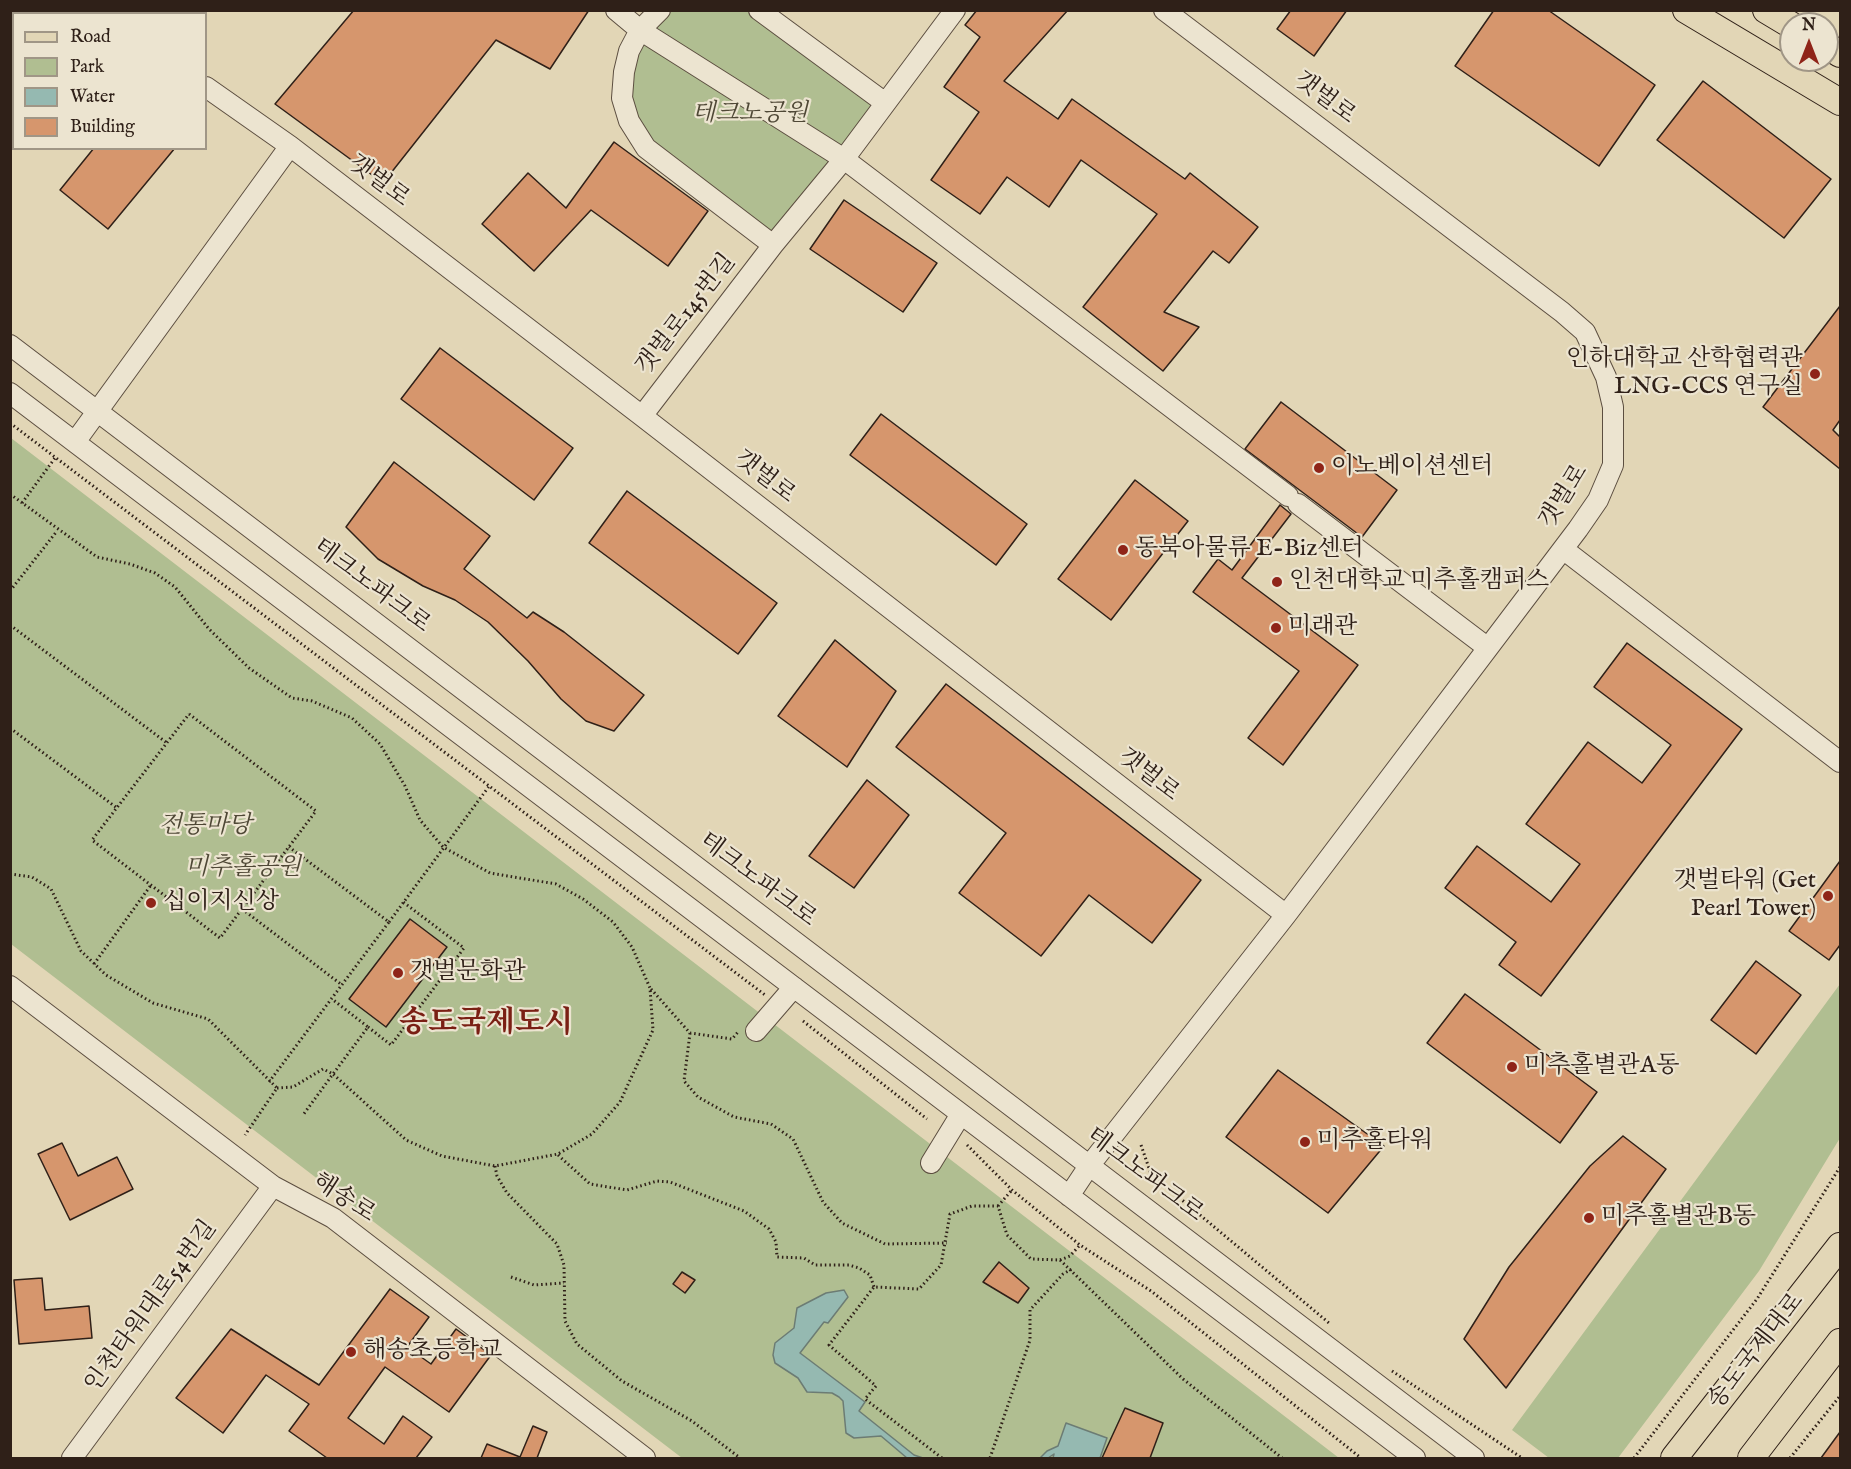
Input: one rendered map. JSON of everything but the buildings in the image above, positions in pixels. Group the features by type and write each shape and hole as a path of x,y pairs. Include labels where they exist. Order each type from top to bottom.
{"main road":[{"path":"1686,10 1840,102"},
{"path":"1766,10 1779,18"},
{"name":"송도국제대로","path":"1674,1458 1840,1246"},
{"path":"1751,1458 1840,1342"}],"street":[{"path":"616,10 640,30 843,159 1488,648"},
{"name":"갯벌로145번길","path":"660,10 640,30 629,51 624,72 622,98 629,121 646,148 773,245"},
{"path":"759,10 884,102"},
{"name":"갯벌로145번길","path":"642,416 773,245 843,159 955,10"},
{"name":"갯벌로","path":"1069,1196 1089,1166 1286,915 1563,549 1598,500 1613,465 1613,407 1606,377 1585,332 1562,312 1164,10"},
{"name":"갯벌로","path":"207,88 290,146 1286,915"},
{"path":"75,442 290,146"},
{"name":"테크노파크로","path":"10,345 1474,1458"},
{"path":"10,393 1415,1458"},
{"path":"1563,549 1840,762"},
{"name":"해송로","path":"10,986 273,1186 333,1218 645,1458"},
{"path":"756,1030 794,987"},
{"path":"931,1163 961,1114"},
{"name":"인천타워대로54번길","path":"72,1458 273,1186"}],"path":[{"path":"10,423 765,995"},
{"path":"22,503 55,458"},
{"path":"10,494 97,558 130,564 155,573 175,587 209,628 249,668 292,698 312,701 352,718 380,744 405,786 420,820 443,847 490,873 556,884 583,898 613,922 632,947 650,988 690,1033 732,1039"},
{"path":"10,591 57,530"},
{"path":"10,625 166,743"},
{"path":"189,714 316,811 220,938 92,840 166,743 189,714"},
{"path":"10,728 117,807"},
{"path":"268,1082 490,785"},
{"path":"288,847 389,922"},
{"path":"10,873 32,877 51,889 74,940 94,964 118,984 153,1003 208,1019 268,1082 277,1088 293,1087 323,1068 333,1074 406,1140 442,1156 495,1166 558,1154 592,1134 620,1102 653,1030 650,988"},
{"path":"94,964 151,885"},
{"path":"332,999 391,1045 464,948 403,902"},
{"path":"242,909 342,985"},
{"path":"803,1021 927,1119"},
{"path":"303,1115 368,1027"},
{"path":"690,1033 684,1081 698,1097 734,1117 771,1124 793,1139 823,1202 842,1223 885,1244 947,1243"},
{"path":"245,1135 277,1088"},
{"path":"967,1145 1012,1190 1080,1245 1151,1291 1360,1458"},
{"path":"1141,1145 1151,1174 1337,1329"},
{"path":"558,1154 590,1184 627,1190 657,1181 670,1182 744,1212 769,1230 776,1242 777,1257 804,1258 823,1267 849,1265 859,1268 870,1275 874,1287"},
{"path":"495,1166 497,1176 507,1193 557,1244 564,1265 565,1321 577,1344 622,1382 692,1421 740,1458"},
{"path":"1634,1458 1758,1299 1840,1167"},
{"path":"874,1287 919,1289 941,1265 947,1243 950,1214 972,1206 998,1206 1012,1190"},
{"path":"998,1206 1007,1235 1031,1259 1060,1260 1070,1256 1080,1245"},
{"path":"1060,1260 1072,1269 1183,1379 1281,1458"},
{"path":"990,1458 1030,1340 1030,1310 1064,1274 1072,1269"},
{"path":"511,1277 534,1285 564,1283"},
{"path":"874,1287 829,1345 876,1386 865,1400 942,1458"},
{"path":"1383,1365 1522,1458"},
{"path":"1790,1458 1840,1396"}],"green space":[{"name":"테크노공원","path":"759,10 884,102 773,245 646,148 624,72 660,11"},
{"name":"미추홀공원","path":"11,438 1339,1458 682,1458 11,944"},
{"path":"1840,984 1840,1138 1759,1271 1618,1458 1549,1458 1512,1430"}],"water":[{"path":"844,1290 848,1297 828,1323 824,1322 800,1353 865,1402 859,1411 914,1455 923,1458 907,1458 881,1436 854,1438 846,1433 843,1401 839,1397 832,1393 807,1392 798,1378 775,1363 773,1355 775,1343 794,1328 797,1308 826,1293"},
{"path":"1066,1423 1107,1438 1100,1458 1053,1458 1054,1454 1048,1458 1040,1458 1047,1451 1058,1446"}],"place":[{"name":"인하대학교 산학협력관 LNG-CCS 연구실","path":"1815,374"},
{"name":"이노베이션센터","path":"1319,468"},
{"name":"동북아물류 E-Biz센터","path":"1123,550"},
{"name":"인천대학교 미추홀캠퍼스","path":"1277,582"},
{"name":"미래관","path":"1276,628"},
{"name":"갯벌타워 (Get Pearl Tower)","path":"1828,896"},
{"name":"십이지신상","path":"151,903"},
{"name":"갯벌문화관","path":"398,973"},
{"name":"미추홀별관A동","path":"1512,1067"},
{"name":"미추홀타워","path":"1305,1142"},
{"name":"미추홀별관B동","path":"1589,1218"},
{"name":"해송초등학교","path":"351,1352"}],"district":[{"name":"송도국제도시","path":"486,1025"}],"park label":[{"name":"전통마당","path":"205,827"}]}
